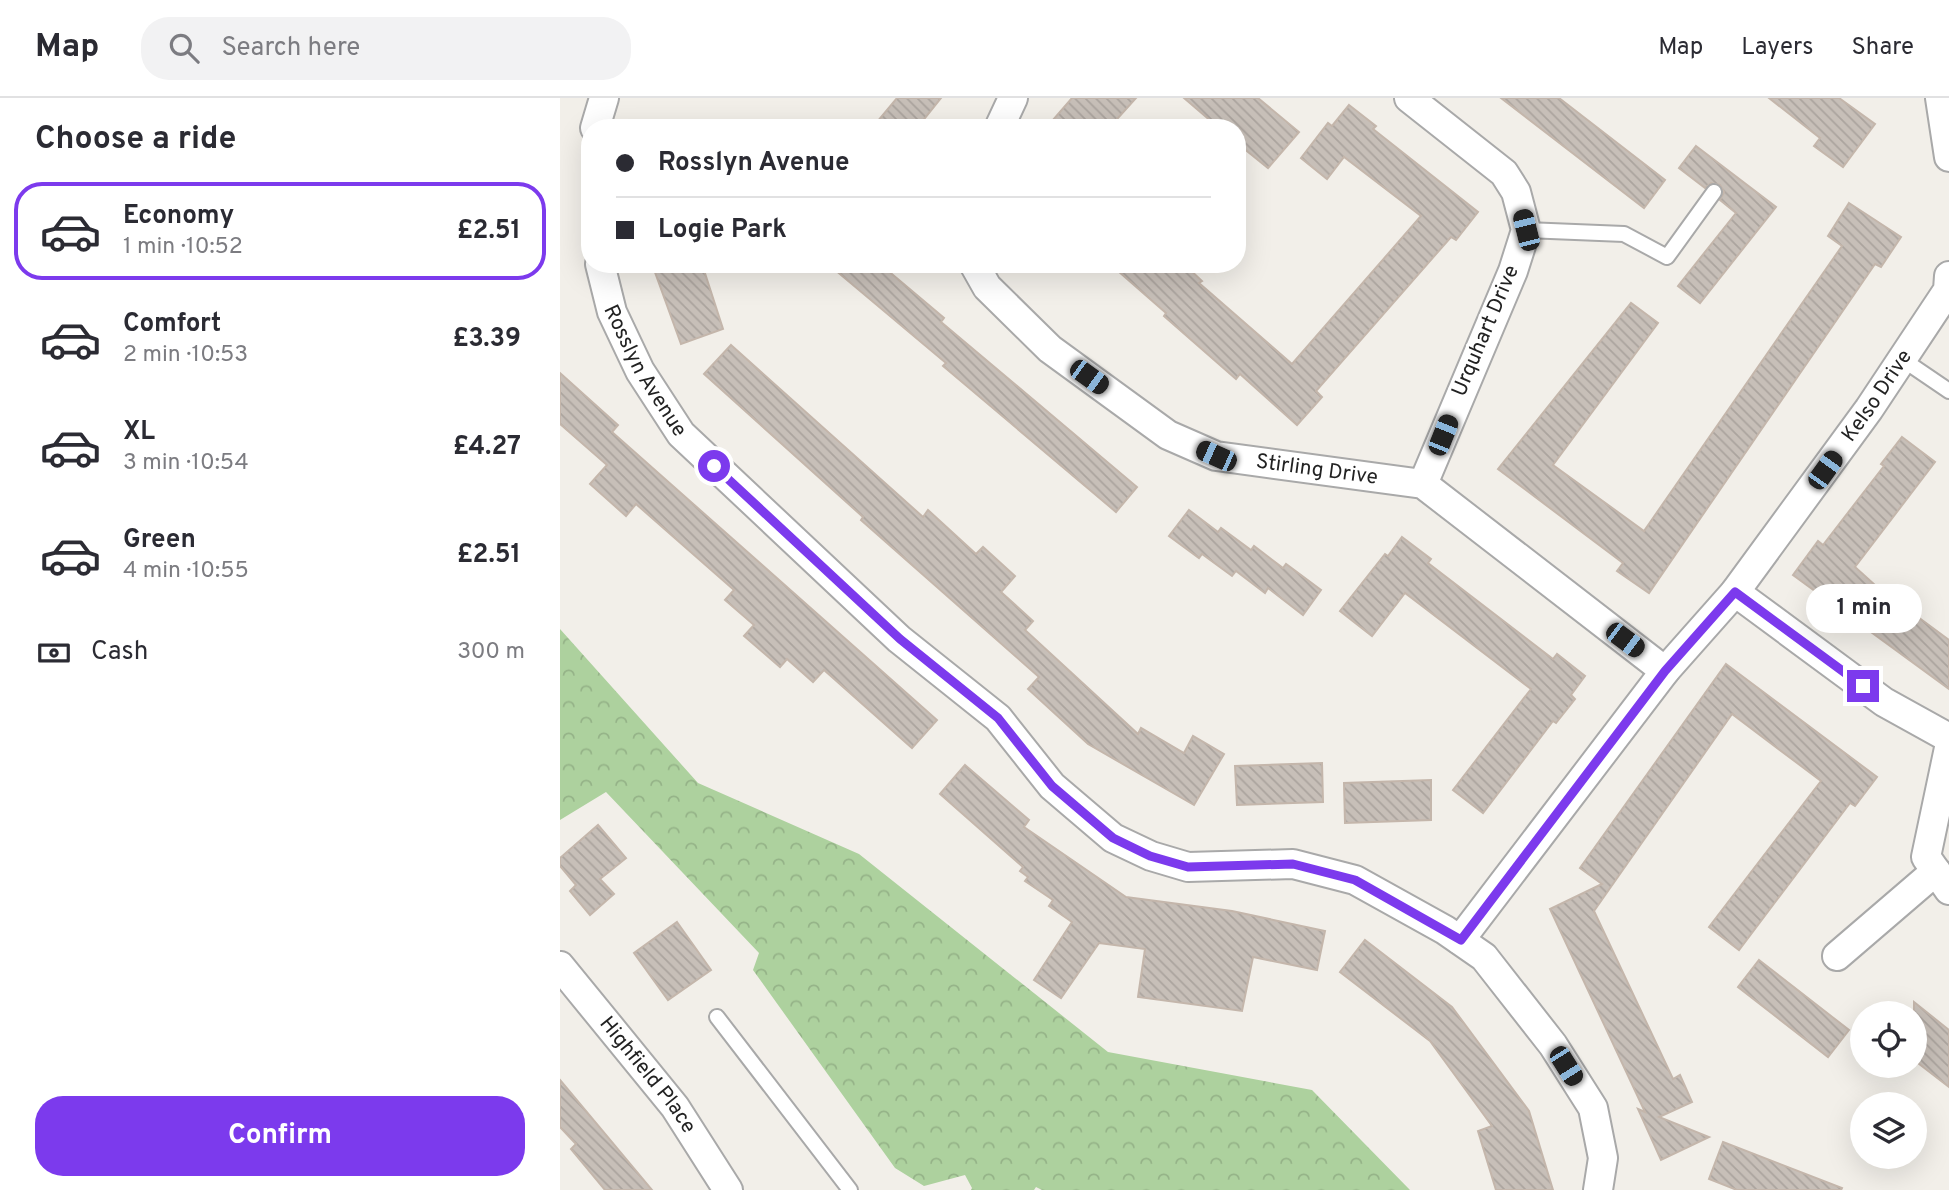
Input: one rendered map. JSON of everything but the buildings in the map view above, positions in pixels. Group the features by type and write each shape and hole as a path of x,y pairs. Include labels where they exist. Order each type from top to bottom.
{"street":[{"path":"598,119 604,98"},
{"path":"1003,119 1013,98"},
{"path":"1409,98 1504,173 1516,192 1526,230"},
{"path":"1940,98 1949,157"},
{"name":"Urquhart Drive","path":"1423,484 1513,271 1526,230"},
{"name":"Rosslyn Avenue","path":"602,273 611,313 640,370 681,434 900,639 998,718 1052,786 1113,838 1150,856 1188,867 1293,864 1355,880 1461,940 1484,957 1553,1045 1593,1108 1603,1158 1598,1190"},
{"name":"Stirling Drive","path":"979,273 987,287 1050,349 1168,435 1216,456 1423,484 1665,671"},
{"name":"Kelso Drive","path":"1461,940 1665,671 1735,592 1869,409 1948,290 1949,276"},
{"path":"1735,592 1884,702 1949,738"},
{"path":"1837,956 1942,881 1926,857 1949,748"},
{"name":"Highfield Place","path":"560,966 675,1107 728,1190"}],"lane":[{"path":"1526,230 1624,234 1667,257 1714,192"},
{"path":"1902,359 1949,391"},
{"path":"717,1017 850,1190"}],"green space":[{"path":"560,629 698,783 859,854 1108,1052 1312,1090 1410,1190 1042,1190 1036,1187 1034,1190 971,1190 965,1175 924,1186 895,1168 753,970 759,953 606,792 560,820"}],"route":[{"path":"714,466 900,639 998,718 1052,786 1113,838 1150,856 1188,867 1293,864 1355,880 1461,940 1665,671 1735,592 1863,686"}]}
